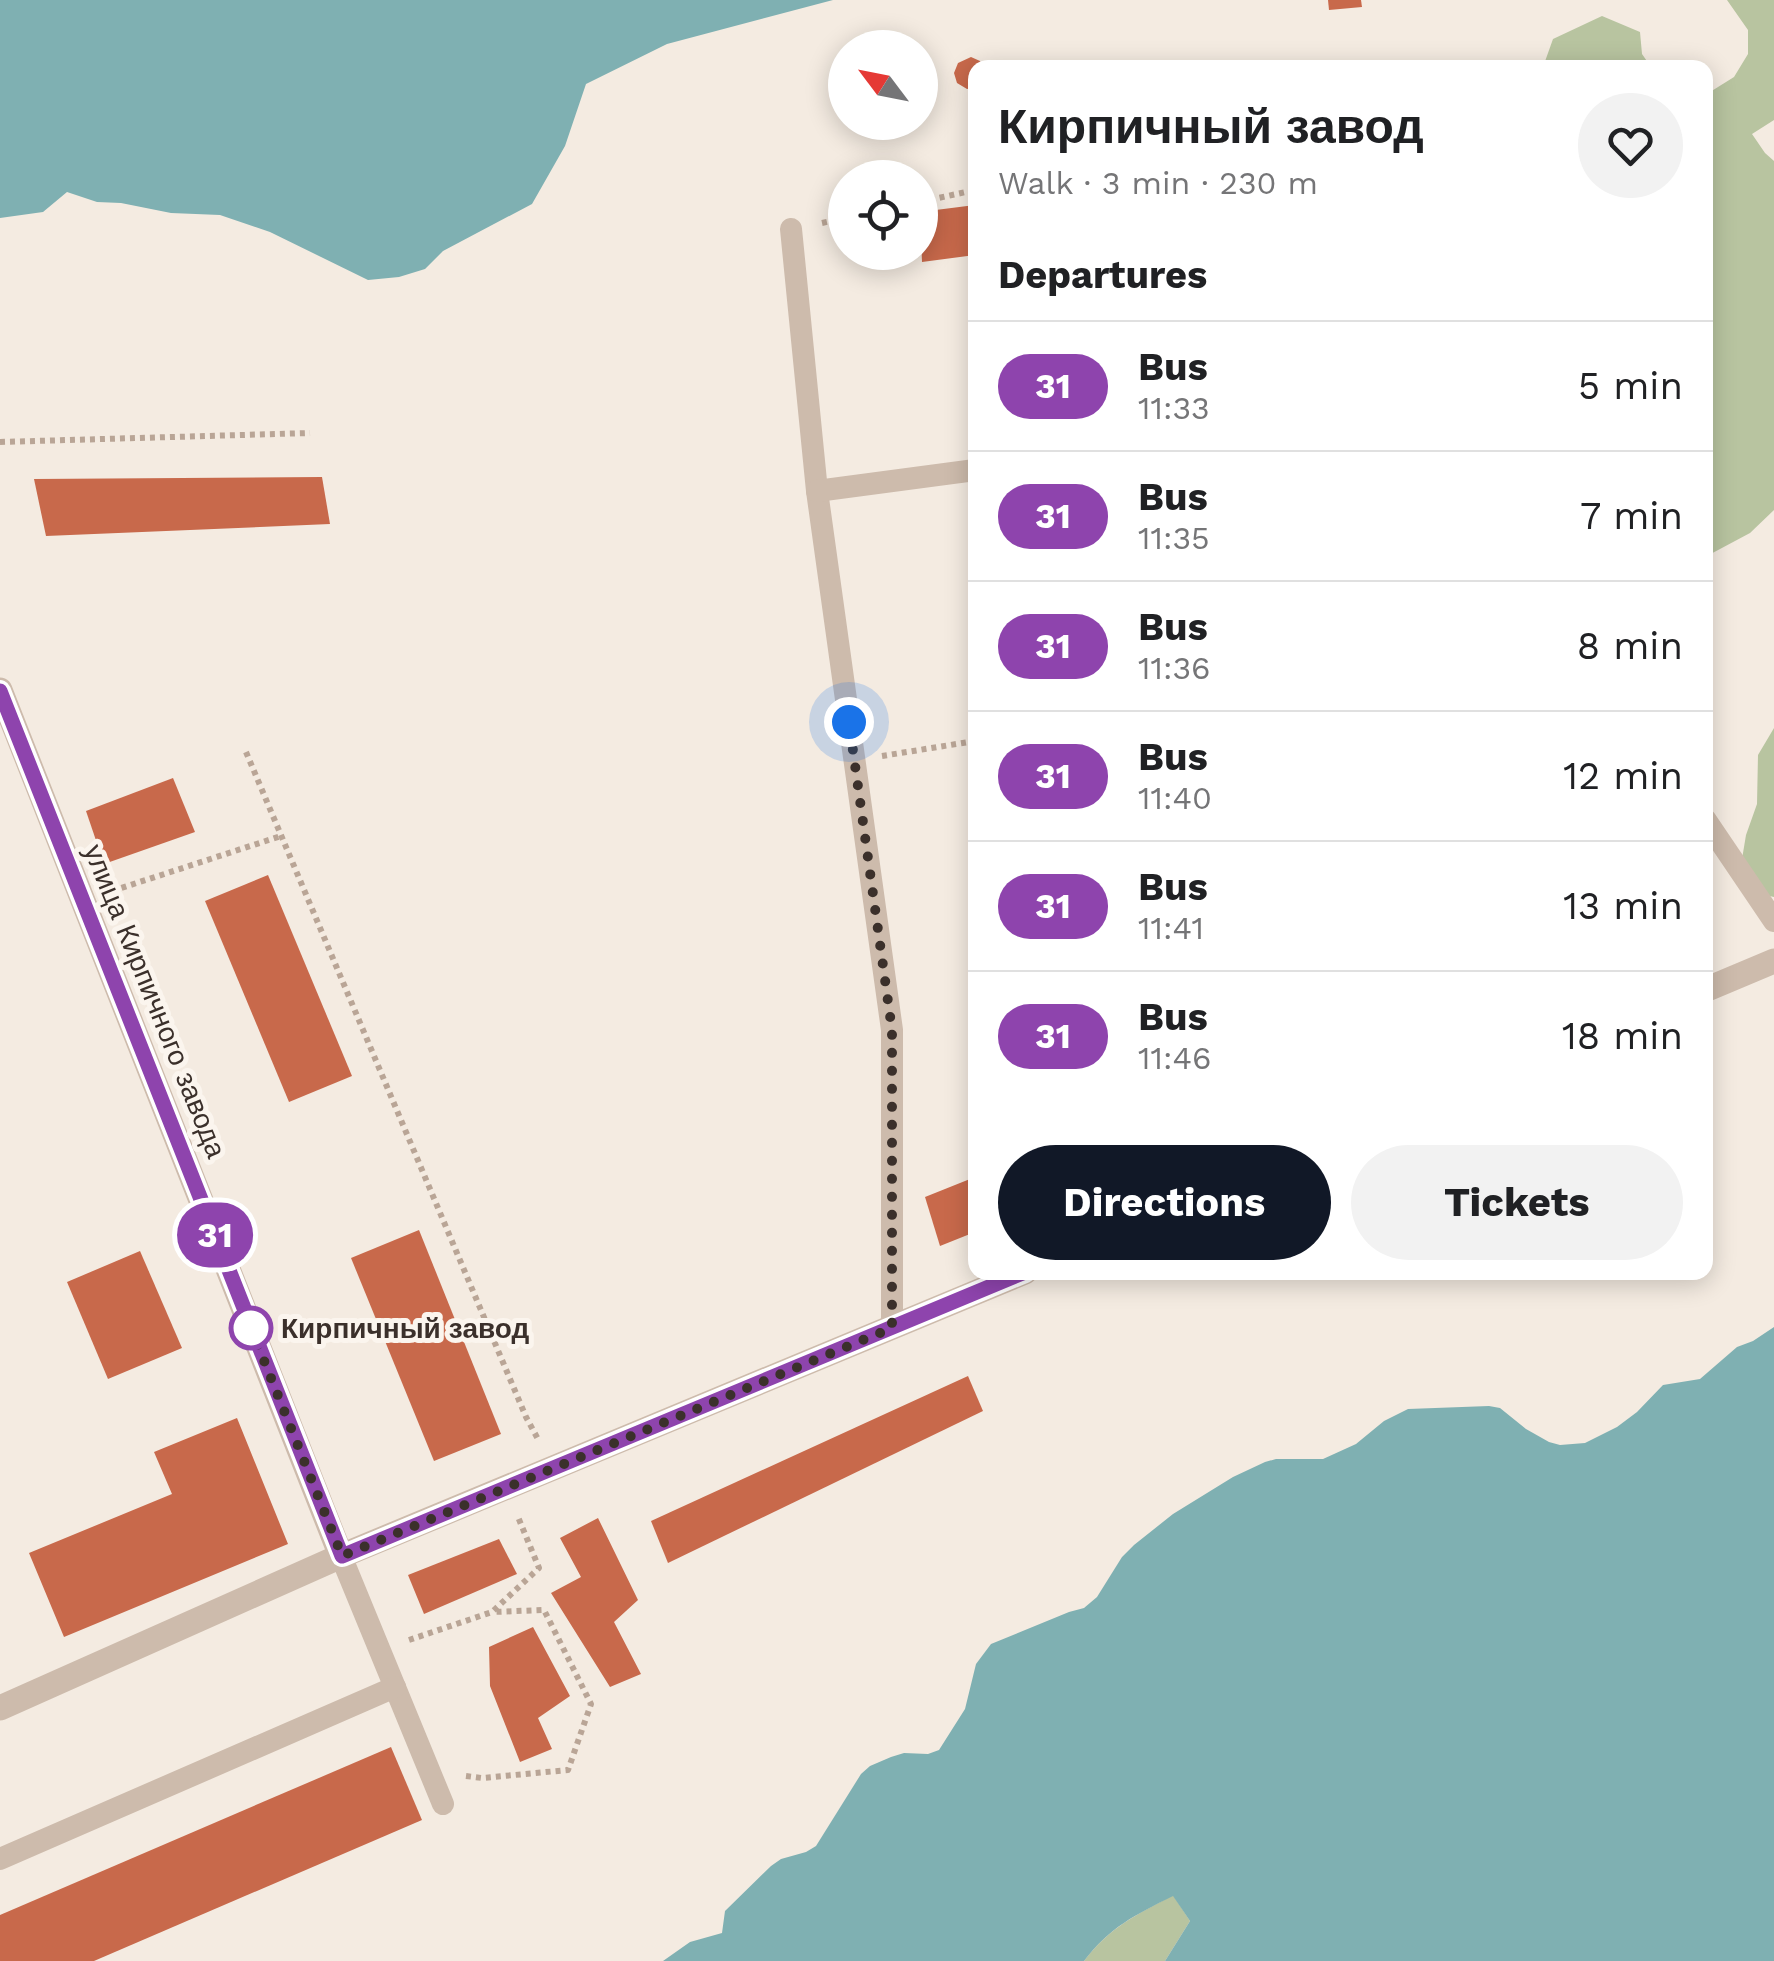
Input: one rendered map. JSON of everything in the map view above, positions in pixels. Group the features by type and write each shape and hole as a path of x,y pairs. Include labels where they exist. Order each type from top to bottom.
{"street":[{"name":"улица Кирпичного завода","path":"0,690 342,1556"},
{"path":"1713,987 1774,961"},
{"path":"0,1708 342,1556 1007,1280"}],"lane":[{"path":"791,229 817,492 892,1030 892,1328"},
{"path":"817,492 968,471"},
{"path":"1713,831 1774,921"},
{"path":"342,1556 444,1804"},
{"path":"0,1859 395,1687"}],"path":[{"path":"938,198 968,192"},
{"path":"0,442 310,432"},
{"path":"854,760 968,741"},
{"path":"246,752 526,1417 554,1468"},
{"path":"83,900 282,836"},
{"path":"492,1612 539,1568 507,1488"},
{"path":"380,1650 492,1612 544,1610 590,1704 568,1770 482,1778 430,1773"}],"green space":[{"path":"1727,0 1774,0 1774,120 1752,134 1774,161 1774,510 1750,533 1713,553 1713,90 1734,77 1748,54 1748,30"},
{"path":"1602,16 1640,32 1646,60 1546,60 1553,39"},
{"path":"1774,728 1774,897 1765,895 1742,859 1757,804 1758,755"},
{"path":"1173,1895 1190,1921 1165,1961 1084,1961 1114,1930"}],"water":[{"path":"0,0 833,0 667,44 586,84 565,146 532,204 443,251 425,269 368,280 270,232 220,215 171,213 97,202 67,192 43,212 0,218"},
{"path":"1774,1327 1774,1961 1165,1961 1190,1921 1173,1896 1124,1923 1084,1961 663,1961 690,1942 722,1933 725,1911 771,1866 816,1846 870,1766 904,1753 928,1754 939,1750 965,1709 976,1664 991,1644 1084,1608 1097,1597 1134,1545 1173,1514 1233,1477 1276,1459 1323,1459 1356,1444 1384,1421 1408,1409 1500,1408 1549,1442 1585,1443 1617,1427 1663,1385 1700,1379 1737,1347"}],"building":[{"path":"1328,0 1361,0 1362,7 1329,10"},
{"path":"971,57 978,60 968,60 968,89 957,83 954,73 958,63"},
{"path":"968,206 968,256 938,260 938,210"},
{"path":"322,477 330,524 46,536 34,479"},
{"path":"173,778 195,832 104,864 86,811"},
{"path":"268,875 352,1076 289,1102 205,901"},
{"path":"968,1180 968,1235 940,1246 925,1197"},
{"path":"419,1230 501,1434 434,1461 351,1258"},
{"path":"140,1251 182,1348 108,1379 67,1282"},
{"path":"968,1376 983,1411 668,1563 651,1521"},
{"path":"237,1418 288,1544 64,1637 29,1553 172,1494 154,1452"},
{"path":"598,1518 638,1600 614,1622 641,1674 610,1687 551,1593 581,1577 560,1538"},
{"path":"499,1539 517,1574 424,1614 408,1575"},
{"path":"533,1627 570,1696 538,1718 552,1749 520,1762 490,1686 489,1647"},
{"path":"391,1747 422,1820 94,1961 0,1961 0,1915"}],"bus line":[{"name":"31","path":"0,691 342,1556 1006,1280"}],"place":[{"name":"Кирпичный завод","path":"251,1328"}],"route":[{"path":"251,1328 342,1556 892,1328 892,1030 849,722"}]}
